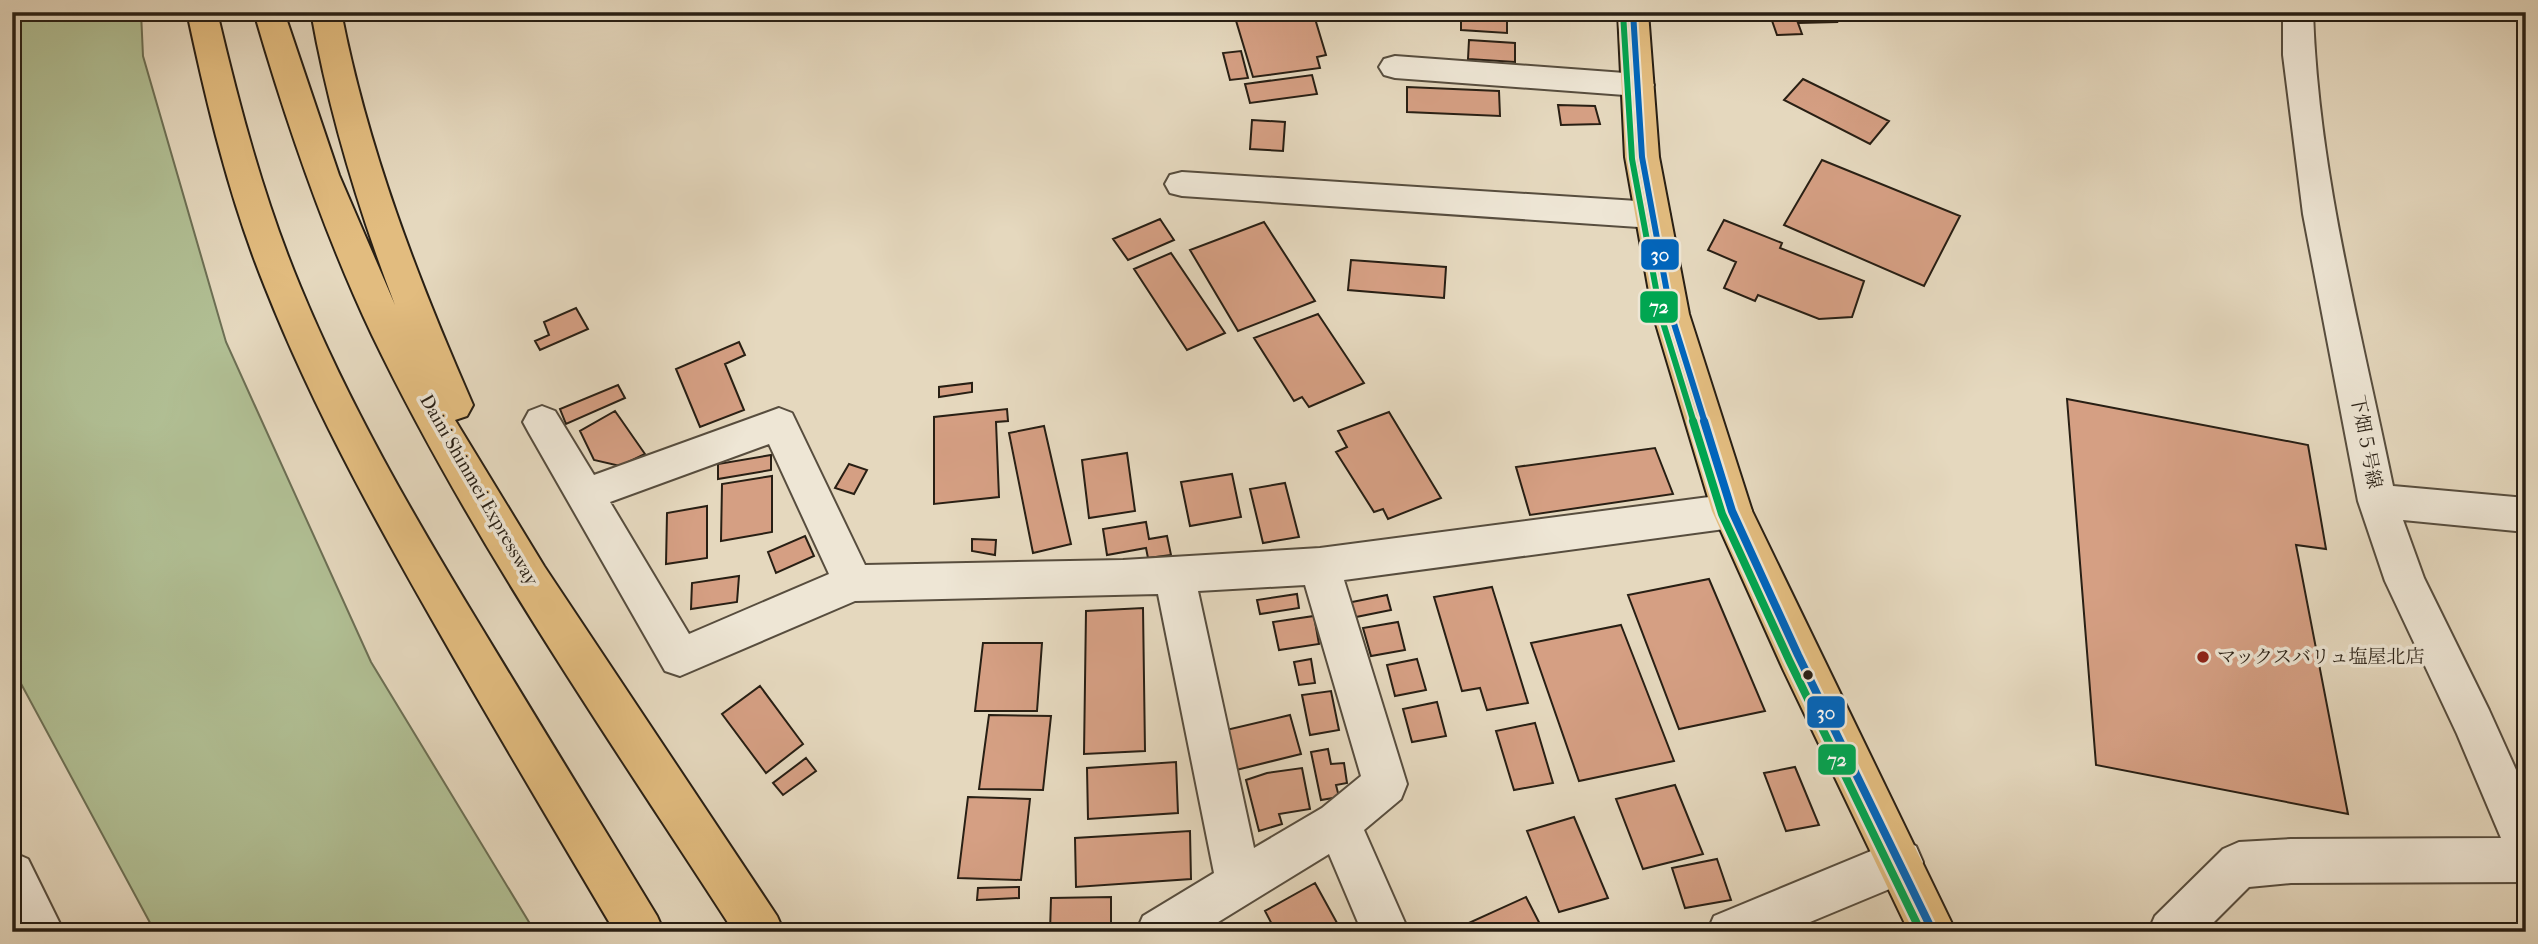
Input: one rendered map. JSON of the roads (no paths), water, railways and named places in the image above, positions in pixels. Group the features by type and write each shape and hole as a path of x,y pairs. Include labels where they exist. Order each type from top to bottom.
{"main road":[{"path":"202,12 220,94 247,187 282,286 331,393 387,505 641,932"},
{"name":"Daini Shinmei Expressway","path":"269,12 295,102 333,205 390,334 454,452 534,584 761,932"},
{"path":"326,12 340,88 358,157 383,233 426,341 534,584"},
{"path":"1633,12 1642,157 1671,314 1732,511 1798,655 1933,932"}],"street":[{"name":"下畑５号線","path":"2298,12 2299,55 2320,214 2377,501 2405,581 2474,724 2526,845"},
{"path":"1395,67 1638,85"},
{"path":"1182,184 1653,215"},
{"path":"542,422 680,656 853,583 1174,575 1320,566 1732,511"},
{"path":"584,495 779,424 853,583"},
{"path":"2377,501 2526,515"},
{"path":"1159,932 1338,823 1385,784 1320,566"},
{"path":"1174,575 1239,883"},
{"path":"1338,823 1387,932"},
{"path":"2171,932 2239,865 2291,861 2526,860"},
{"path":"1730,932 1900,862"},
{"path":"12,875 41,932"}],"place":[{"name":"マックスバリュ塩屋北店","path":"2203,657"}]}
